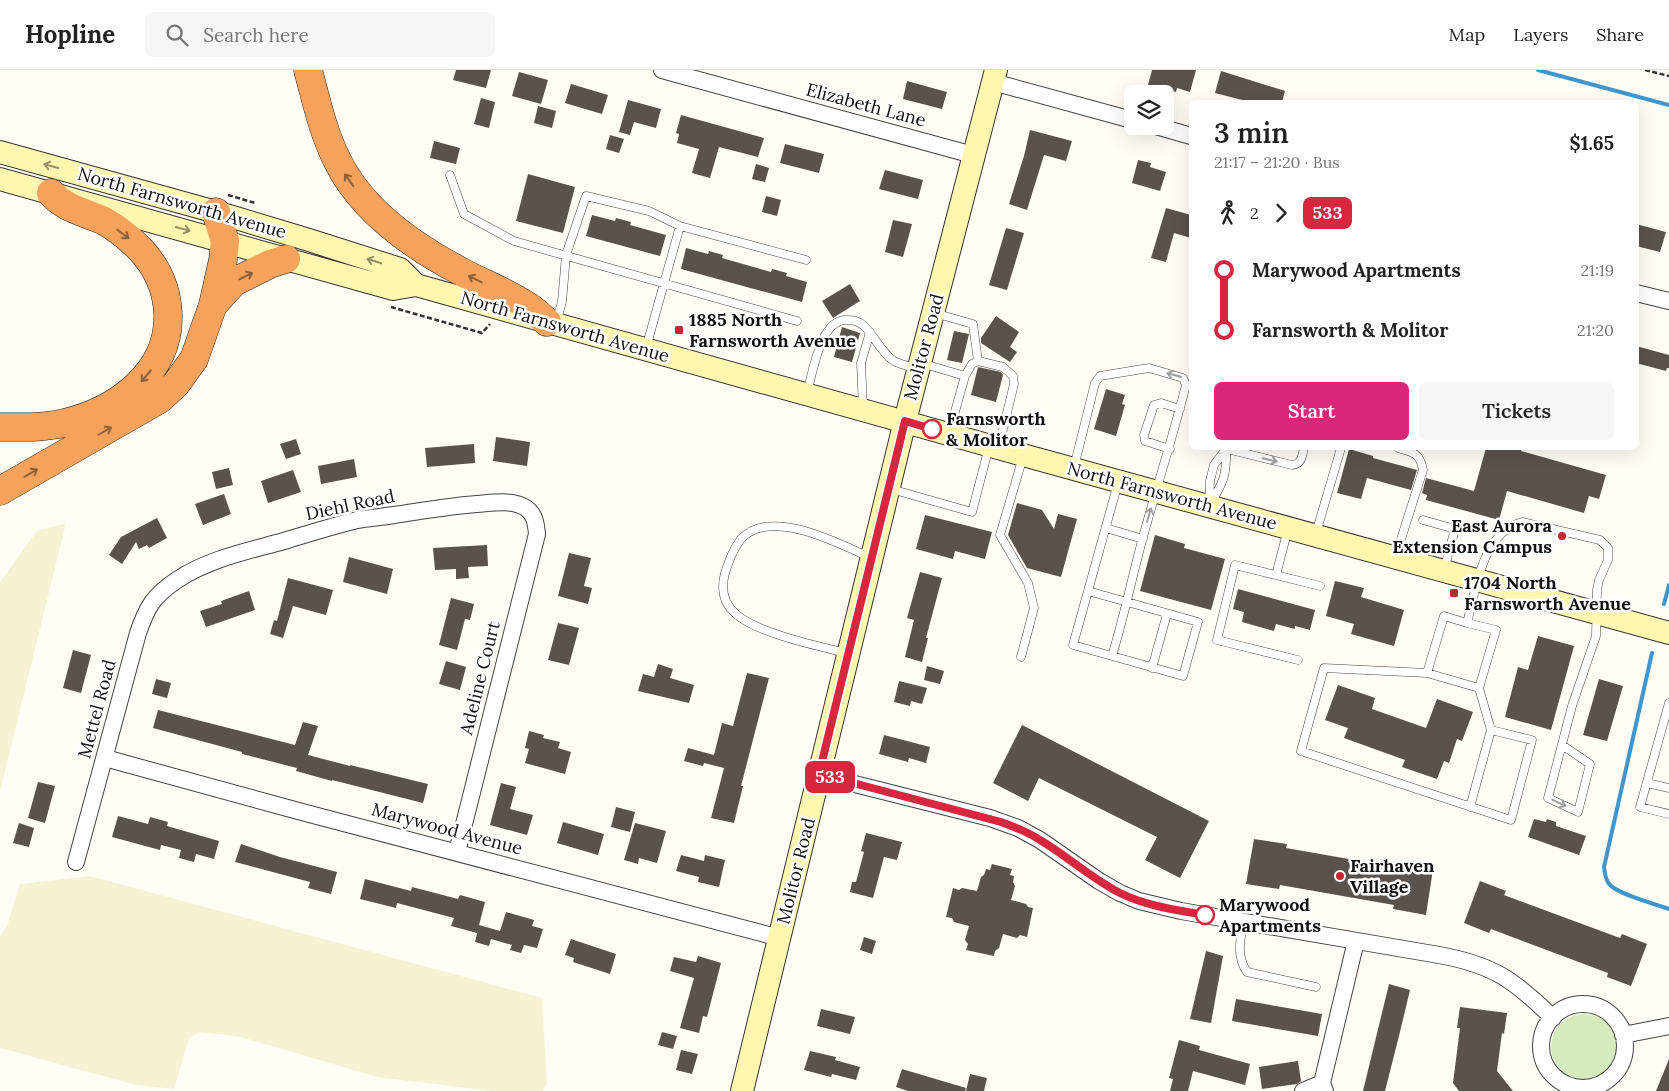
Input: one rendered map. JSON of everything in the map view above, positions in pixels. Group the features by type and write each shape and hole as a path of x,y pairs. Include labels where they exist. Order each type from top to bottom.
{"highway":[{"path":"308,70 321,118 337,160 345,176 368,204 388,222 423,248 461,272 530,307 551,323"},
{"path":"0,427 52,426 80,418 109,406 122,398 148,375 162,350 166,337 168,322 167,302 165,291 153,265 129,239 105,222 60,202 51,193"},
{"path":"0,491 160,399 176,384 194,359 214,305 226,241 216,212"},
{"path":"214,305 234,282 286,258"}],"main road":[{"name":"Molitor Road","path":"742,1091 905,421 994,76"},
{"name":"North Farnsworth Avenue","path":"0,152 216,212 400,269 416,285"},
{"name":"North Farnsworth Avenue","path":"0,179 393,288 416,285 806,395 1669,633"}],"street":[{"name":"Elizabeth Lane","path":"662,70 973,155"},
{"path":"994,76 1124,117"},
{"path":"1174,131 1189,135"},
{"path":"1639,294 1669,302"},
{"name":"Diehl Road","path":"179,579 212,563 256,548 359,520 454,506 502,503 525,507 533,514"},
{"name":"Adeline Court","path":"457,852 537,534 533,514"},
{"name":"Mettel Road","path":"76,862 145,613 154,598 179,579"},
{"name":"Marywood Avenue","path":"105,758 780,938"},
{"path":"819,774 990,818 1018,828 1040,840 1099,881 1139,901 1181,911 1452,957 1488,968 1512,981 1553,1018"},
{"path":"1303,1091 1323,1087 1356,941"},
{"path":"1577,1005 1600,1008 1609,1014 1617,1022 1625,1043 1624,1054 1614,1075 1595,1087 1584,1088 1572,1087 1553,1075 1546,1066 1542,1056 1542,1044 1544,1033 1553,1018 1566,1008 1577,1005"},
{"path":"1623,1035 1669,1026"}],"lane":[{"path":"450,175 464,214 514,241 665,282 797,321"},
{"path":"551,323 562,302 566,255 586,196 649,212 680,226 806,260"},
{"path":"646,350 680,226"},
{"path":"933,313 973,324 978,361"},
{"path":"806,395 825,333 834,323 841,320 856,320 864,325 887,356 894,361 965,376"},
{"path":"863,410 861,363 870,332"},
{"path":"889,488 972,512 1014,384 1013,376 1003,367 978,361 972,364 965,376 949,434"},
{"path":"1074,469 1096,383 1100,376 1145,368 1183,378 1186,385 1170,449 1143,538 1128,603 1112,656"},
{"path":"1170,449 1145,442 1144,435 1154,405 1161,403 1180,409"},
{"path":"1209,506 1210,481 1214,465 1222,450"},
{"path":"1209,506 1222,484 1227,467 1223,450"},
{"path":"1231,450 1292,465 1301,461 1304,450"},
{"path":"1316,535 1339,450"},
{"path":"1396,557 1424,470 1422,462 1416,453 1405,450"},
{"path":"1021,657 1034,608 1028,583 1000,535 1023,455"},
{"path":"1088,591 1198,622 1183,676 1073,645 1088,591 1106,528 1119,481"},
{"path":"1423,520 1455,529 1444,571"},
{"path":"1467,623 1478,580 1487,555 1494,541 1502,532 1514,524 1522,522 1600,540 1608,548 1609,554 1597,590 1596,636 1572,706 1548,798 1578,812 1590,764 1562,745"},
{"path":"848,654 805,643 746,621 728,605 723,594 723,580 732,552 742,538 753,530 770,526 789,527 839,543 871,558"},
{"path":"1106,528 1143,538"},
{"path":"1276,575 1288,528"},
{"path":"1298,660 1217,640 1235,565 1320,586"},
{"path":"1152,668 1167,614"},
{"path":"1427,673 1444,616 1496,630 1479,688 1491,730 1470,807"},
{"path":"1479,688 1427,673 1324,668 1301,751 1511,820 1532,740 1491,730"},
{"path":"1669,704 1640,807 1669,814"},
{"path":"1647,783 1669,788"},
{"path":"1244,921 1240,943 1242,964 1247,972 1316,987"}],"path":[{"path":"1645,70 1669,76"}],"shaded area":[{"path":"66,523 0,791 0,582 37,531"},
{"path":"90,876 542,998 547,1084 543,1091 491,1091 377,1077 241,1037 200,1032 189,1038 174,1089 136,1085 0,1048 0,937 7,926 20,884"}],"green space":[{"path":"1584,1014 1597,1017 1607,1024 1614,1034 1617,1047 1614,1060 1607,1070 1597,1077 1584,1080 1571,1077 1561,1070 1554,1060 1551,1047 1554,1034 1561,1024 1571,1017"}],"building":[{"path":"456,70 491,70 486,88 453,80"},
{"path":"1152,70 1196,70 1190,92 1177,88 1176,92 1174,92 1174,85 1148,85"},
{"path":"1221,71 1285,91 1283,100 1242,100 1215,93"},
{"path":"519,72 548,80 541,104 512,96"},
{"path":"907,81 947,92 942,109 903,99"},
{"path":"571,84 608,95 602,114 565,103"},
{"path":"481,98 495,102 489,128 474,124"},
{"path":"628,100 661,109 656,128 634,122 630,135 619,132"},
{"path":"538,106 556,111 552,128 534,123"},
{"path":"681,115 764,138 758,157 719,147 710,178 692,173 699,149 677,143 679,134 676,133"},
{"path":"1030,130 1072,141 1066,161 1044,155 1027,210 1009,204"},
{"path":"610,135 624,139 619,153 606,149"},
{"path":"434,141 460,148 456,164 430,158"},
{"path":"785,144 824,154 819,173 780,163"},
{"path":"1138,160 1151,163 1150,167 1166,172 1160,191 1132,183"},
{"path":"756,164 769,168 765,182 752,179"},
{"path":"885,170 923,180 918,199 879,189"},
{"path":"528,174 575,187 563,233 516,221"},
{"path":"766,196 781,200 777,216 762,212"},
{"path":"1166,208 1189,214 1189,237 1174,233 1166,262 1151,258"},
{"path":"592,215 615,221 616,218 631,222 630,225 666,235 660,256 586,236"},
{"path":"893,220 912,224 903,257 885,252"},
{"path":"1639,225 1666,232 1660,252 1639,247"},
{"path":"1006,228 1024,233 1007,290 989,285"},
{"path":"686,248 708,254 709,251 723,255 722,258 771,272 772,269 787,273 786,276 807,282 802,302 681,269"},
{"path":"850,284 860,301 833,318 822,301"},
{"path":"996,316 1019,332 1010,347 1017,352 1010,362 981,343 981,338"},
{"path":"842,327 860,333 852,362 834,357"},
{"path":"954,331 969,334 962,363 947,360"},
{"path":"1639,347 1669,355 1669,368 1666,371 1639,364"},
{"path":"978,367 1001,372 1003,375 996,402 971,395"},
{"path":"1106,389 1125,395 1122,404 1125,405 1116,436 1094,429"},
{"path":"496,437 530,442 527,466 493,461"},
{"path":"296,439 301,454 286,459 280,444"},
{"path":"474,444 475,463 427,467 425,448"},
{"path":"1349,450 1417,470 1411,490 1367,478 1361,499 1337,493"},
{"path":"1485,450 1522,450 1606,475 1599,499 1589,496 1584,513 1507,491 1499,520 1426,500 1427,495 1422,493 1426,478 1474,491"},
{"path":"354,459 357,477 321,484 318,466"},
{"path":"229,468 233,485 216,489 212,472"},
{"path":"293,470 301,492 268,503 261,481"},
{"path":"224,494 231,514 203,525 195,504"},
{"path":"1017,503 1042,510 1054,529 1058,514 1077,519 1061,577 1027,568 1008,535"},
{"path":"925,515 992,532 985,559 955,551 953,559 916,549"},
{"path":"157,518 167,538 149,548 147,545 139,549 136,542 122,564 109,555 121,537"},
{"path":"1155,535 1185,544 1184,548 1225,559 1211,610 1140,591"},
{"path":"487,545 488,566 468,567 469,578 456,579 456,569 435,570 433,548"},
{"path":"569,553 591,558 584,586 592,588 588,604 558,596"},
{"path":"349,557 393,569 387,594 343,582"},
{"path":"920,572 942,578 926,638 928,638 922,662 905,657 914,620 907,618"},
{"path":"288,578 333,590 326,615 293,606 283,638 270,634 274,620 277,621"},
{"path":"1335,581 1364,588 1361,597 1404,610 1394,646 1351,634 1354,624 1326,616"},
{"path":"1238,589 1315,610 1310,630 1295,626 1295,629 1276,624 1274,631 1242,622 1244,612 1233,609"},
{"path":"249,591 255,610 206,627 200,611 222,604 221,601"},
{"path":"451,598 474,604 470,620 465,619 457,650 439,645"},
{"path":"558,623 579,628 569,665 548,660"},
{"path":"1538,636 1574,646 1551,730 1505,717 1518,667 1528,670"},
{"path":"73,650 91,655 81,693 63,688"},
{"path":"446,661 466,667 460,690 439,684"},
{"path":"658,664 673,669 670,678 694,685 689,703 638,691 643,674 654,677"},
{"path":"927,666 944,671 940,684 924,680"},
{"path":"747,673 769,678 741,786 743,786 734,823 711,818 724,768 704,763 703,766 684,761 688,748 714,755 722,723 733,726"},
{"path":"156,679 171,683 167,698 152,694"},
{"path":"1599,679 1623,686 1607,741 1583,735"},
{"path":"899,681 927,688 922,704 911,701 910,706 894,702"},
{"path":"1338,685 1375,698 1372,709 1426,728 1437,699 1473,712 1462,741 1457,739 1449,763 1444,761 1437,779 1402,767 1405,760 1344,738 1348,728 1325,720"},
{"path":"158,710 295,745 303,722 318,726 308,755 428,784 423,803 296,771 297,768 153,728"},
{"path":"1022,725 1209,821 1180,878 1145,860 1157,837 1039,778 1028,801 993,783"},
{"path":"529,731 544,735 543,738 560,742 558,748 571,752 565,774 525,763 529,749 525,748"},
{"path":"884,735 930,747 926,763 909,758 908,762 879,754"},
{"path":"38,782 55,786 45,823 28,818"},
{"path":"501,783 516,787 510,809 533,815 527,835 490,825"},
{"path":"616,807 635,812 630,832 611,827"},
{"path":"118,816 148,824 150,817 168,822 167,826 219,841 214,859 196,854 194,862 179,858 181,850 161,845 160,850 112,837"},
{"path":"1534,819 1546,822 1547,819 1556,822 1556,826 1586,836 1579,855 1528,837"},
{"path":"563,822 604,834 598,855 557,843"},
{"path":"19,823 34,828 29,847 13,843"},
{"path":"635,823 666,831 657,863 639,858 638,864 624,860"},
{"path":"866,833 902,842 897,860 884,857 873,898 850,892 852,882 856,882 864,852 861,851"},
{"name":"Fairhaven Village","path":"1254,839 1287,844 1286,848 1400,868 1401,864 1433,869 1426,915 1393,909 1394,905 1280,885 1279,889 1246,884"},
{"path":"241,844 280,857 337,872 331,894 308,888 310,882 235,862"},
{"path":"681,855 704,861 705,855 725,860 719,887 698,882 699,877 676,871"},
{"path":"992,864 1012,869 1010,875 1014,876 1013,882 1015,886 1011,900 1033,908 1027,937 1020,935 1017,938 1003,934 999,948 995,951 994,956 966,950 968,944 965,940 969,926 954,922 952,918 946,917 953,888 977,891 981,877 986,869 990,870"},
{"path":"365,879 411,891 412,887 458,899 460,895 485,902 477,933 451,926 454,918 397,903 396,908 360,899"},
{"path":"1480,881 1506,891 1504,895 1620,938 1622,934 1647,944 1631,986 1607,977 1608,973 1491,929 1489,933 1464,923"},
{"path":"506,912 534,920 532,926 543,929 537,948 524,945 521,953 510,950 512,945 491,939 489,946 475,942 479,925 500,931"},
{"path":"864,937 876,941 872,954 860,950"},
{"path":"571,939 616,954 610,974 573,962 574,958 565,955"},
{"path":"1206,951 1223,956 1211,1023 1190,1019"},
{"path":"698,956 721,963 707,1017 703,1016 699,1033 680,1028 694,978 670,971 674,957 696,962"},
{"path":"1389,984 1410,990 1399,1036 1385,1091 1363,1091"},
{"path":"1236,999 1322,1014 1318,1036 1232,1021"},
{"path":"1460,1007 1507,1013 1504,1034 1502,1033 1497,1071 1513,1091 1459,1091 1453,1083 1460,1028 1457,1028"},
{"path":"821,1009 855,1017 850,1034 817,1026"},
{"path":"662,1032 677,1036 673,1049 658,1045"},
{"path":"1179,1040 1200,1046 1199,1050 1250,1064 1245,1085 1193,1071 1188,1091 1170,1091 1173,1079 1169,1078"},
{"path":"681,1050 698,1054 692,1074 676,1070"},
{"path":"810,1051 836,1057 835,1060 860,1067 856,1080 832,1074 831,1077 804,1070"},
{"path":"1669,1059 1669,1091 1656,1091"},
{"path":"1298,1061 1301,1081 1297,1084 1262,1089 1259,1067"},
{"path":"902,1069 966,1088 965,1091 908,1091 896,1087"},
{"path":"970,1074 987,1078 984,1091 966,1091"}],"waterway":[{"path":"1538,70 1669,105"},
{"path":"1664,604 1669,585"},
{"path":"1652,653 1604,867 1607,881 1615,889 1629,896 1669,909"}],"bus line":[{"name":"533","path":"932,429 905,421 819,774 990,818 1018,828 1040,840 1099,881 1139,901 1205,915"}],"place":[{"name":"1885 North Farnsworth Avenue","path":"679,330"},
{"name":"Farnsworth & Molitor","path":"932,429"},
{"name":"East Aurora Extension Campus","path":"1562,536"},
{"name":"1704 North Farnsworth Avenue","path":"1454,593"},
{"name":"Fairhaven Village","path":"1340,876"},
{"name":"Marywood Apartments","path":"1205,915"}]}
